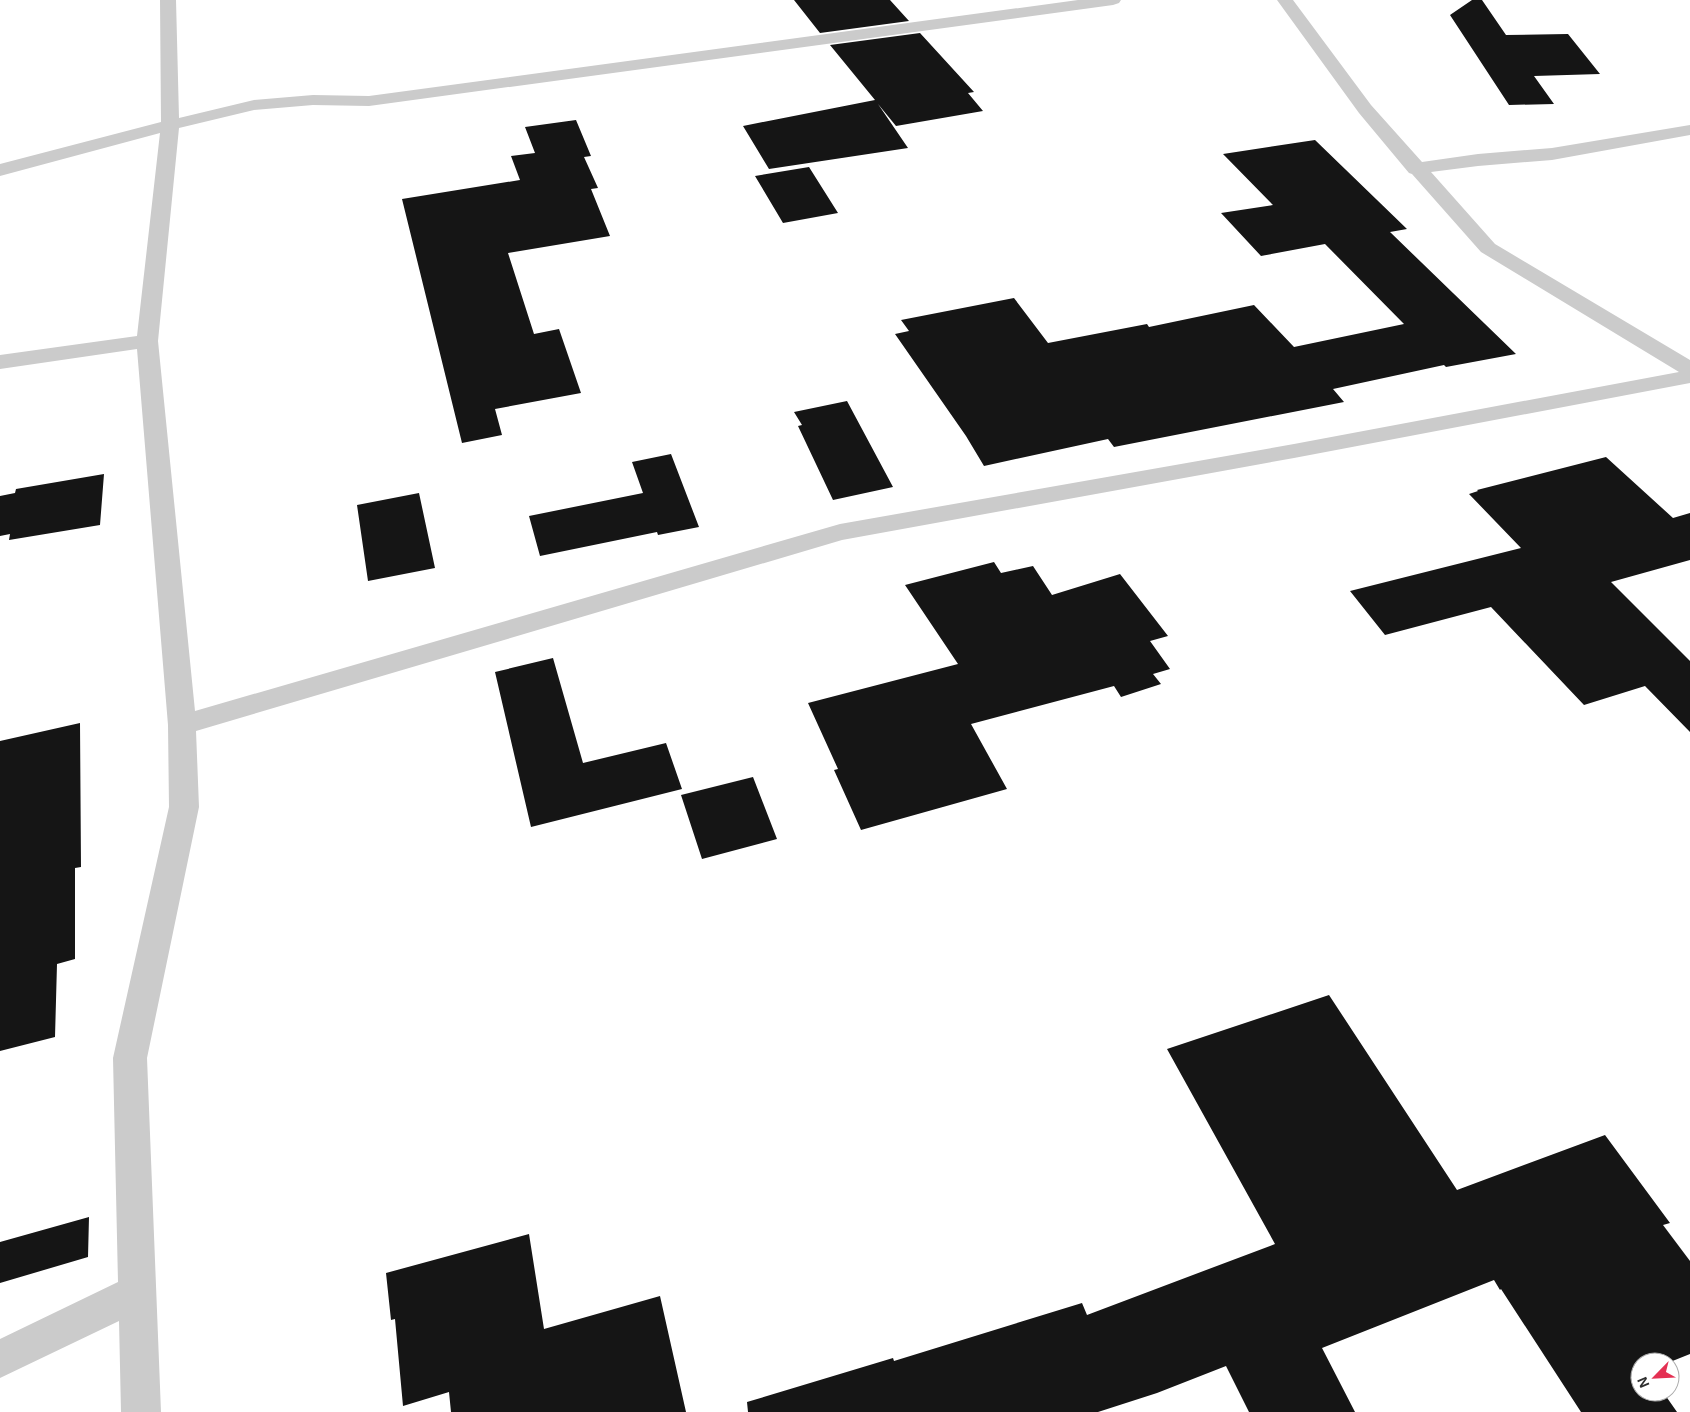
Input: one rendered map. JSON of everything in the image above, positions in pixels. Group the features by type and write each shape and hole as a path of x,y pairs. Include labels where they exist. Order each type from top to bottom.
{"street":[{"path":"141,1412 130,1058 184,807 182,725 147,341 170,124 168,0"},
{"path":"0,170 170,124 254,105 313,100 369,101 1037,5 1113,0"},
{"path":"1285,0 1365,109 1416,169 1488,248 1690,369"},
{"path":"1416,169 1478,160 1552,154 1690,130"},
{"path":"0,362 147,341"},
{"path":"182,725 840,532 1294,451 1690,376"},
{"path":"0,1359 137,1293"}],"building":[{"path":"794,0 890,0 909,21 820,33"},
{"path":"1472,0 1482,0 1506,35 1568,34 1600,74 1534,76 1554,104 1509,105 1450,15"},
{"path":"920,33 974,92 968,93 983,111 896,126 878,104 908,148 769,169 743,126 875,100 830,45"},
{"path":"576,120 591,156 584,157 598,188 591,189 610,236 508,253 534,334 559,329 581,393 495,409 502,435 462,443 402,199 520,180 511,156 535,153 525,127"},
{"path":"1315,140 1407,229 1390,232 1516,354 1446,367 1444,365 1333,389 1344,402 1114,447 1108,439 984,466 966,436 895,334 909,331 901,320 1014,298 1048,343 1147,324 1149,327 1254,305 1294,347 1404,324 1325,244 1261,256 1221,213 1273,205 1223,154"},
{"path":"809,167 838,213 783,223 755,176"},
{"path":"847,401 893,487 833,500 798,426 802,425 794,412"},
{"path":"671,454 699,527 658,535 657,532 540,556 529,516 643,493 632,462"},
{"path":"1606,457 1673,518 1690,513 1690,560 1611,582 1690,661 1690,732 1645,686 1584,705 1491,607 1385,635 1350,591 1521,548 1469,494 1477,490"},
{"path":"104,474 100,525 9,540 10,534 0,536 0,496 15,493 16,489"},
{"path":"419,493 435,568 368,581 357,505"},
{"path":"994,562 1001,573 1033,566 1052,595 1120,574 1168,636 1150,641 1170,669 1153,674 1161,684 1121,697 1114,686 971,724 1007,789 861,830 834,770 838,769 808,703 958,664 905,585"},
{"path":"553,658 583,763 666,743 682,789 531,827 495,672"},
{"path":"80,723 81,867 75,868 75,959 57,964 55,1037 0,1051 0,741"},
{"path":"753,777 777,839 702,859 681,795"},
{"path":"1329,995 1457,1190 1605,1135 1670,1223 1663,1225 1690,1261 1690,1354 1680,1358 1680,1352 1630,1352 1630,1402 1670,1402 1677,1412 1581,1412 1494,1280 1322,1348 1355,1412 1249,1412 1226,1366 1157,1393 1098,1412 748,1412 747,1402 893,1358 894,1361 1082,1303 1087,1315 1275,1244 1167,1049"},
{"path":"89,1217 88,1257 0,1283 0,1242"},
{"path":"529,1234 544,1329 660,1296 686,1412 451,1412 449,1392 403,1406 395,1319 391,1320 386,1273"}]}
